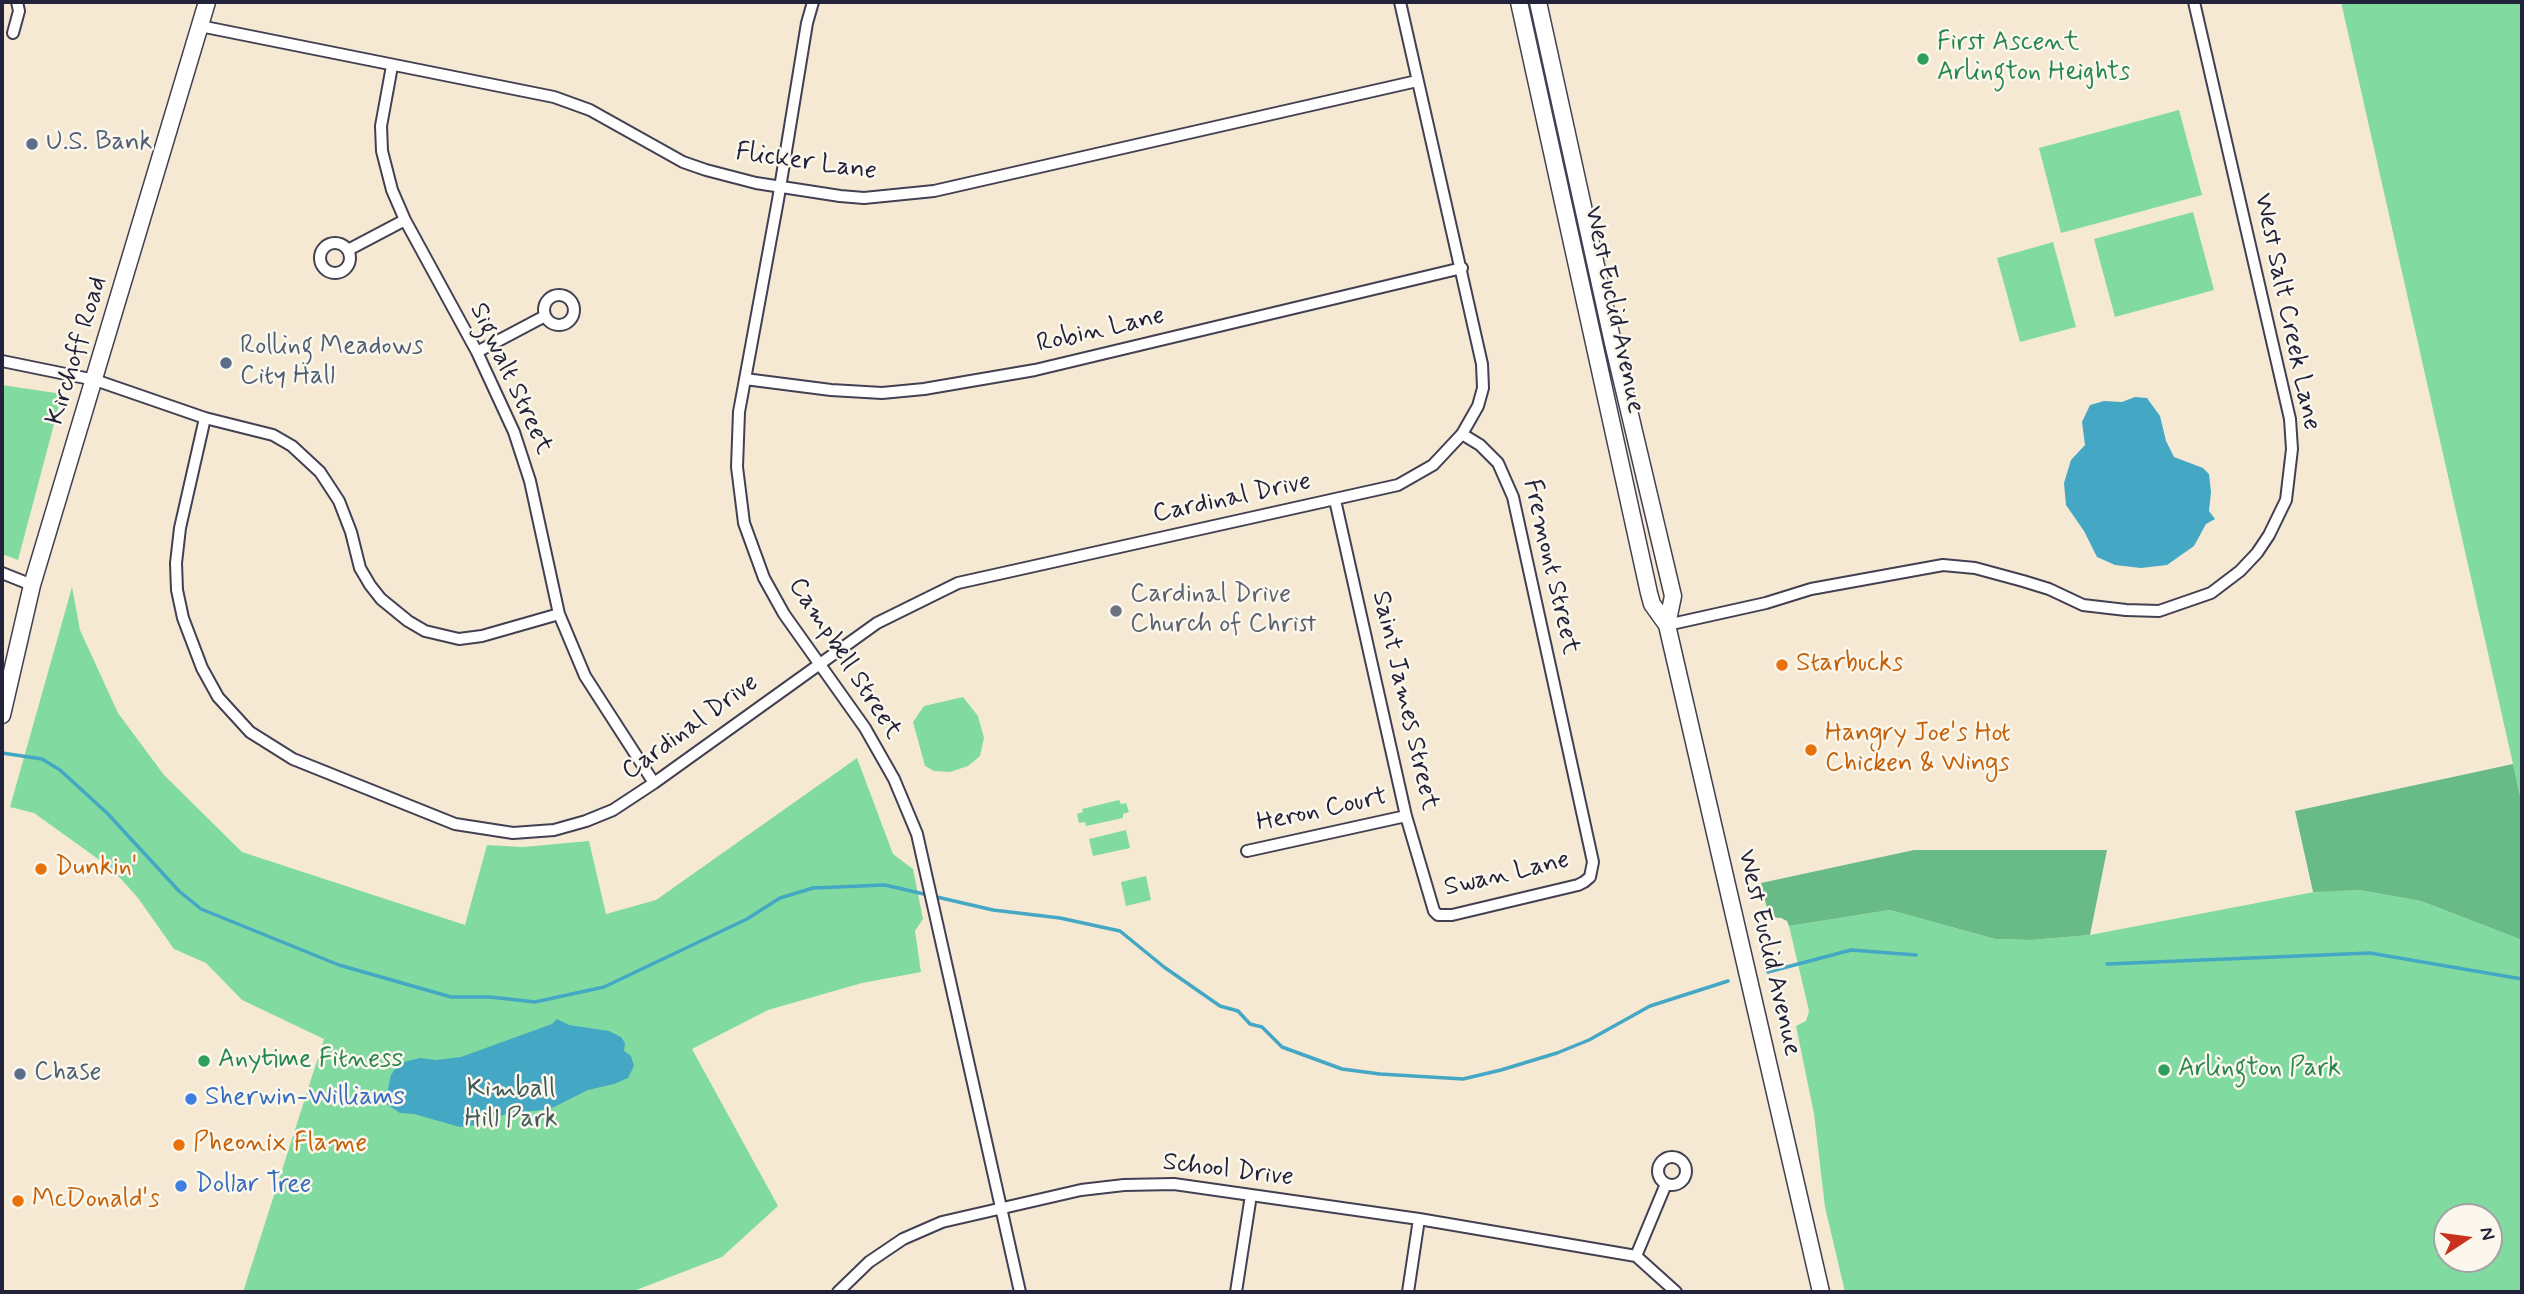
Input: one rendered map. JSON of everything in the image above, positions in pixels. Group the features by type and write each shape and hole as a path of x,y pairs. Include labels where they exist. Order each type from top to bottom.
{"main road":[{"name":"Kirchoff Road","path":"2,715 33,585 207,2"},
{"name":"West Euclid Avenue","path":"1519,2 1649,593 1652,604 1667,625 1821,1292"},
{"name":"West Euclid Avenue","path":"1538,2 1613,343 1673,596 1667,625"}],"street":[{"path":"13,33 19,11 17,2"},
{"name":"Campbell Street","path":"813,2 807,23 739,412 737,467 744,523 764,578 777,602 865,728 894,779 917,834 1020,1292"},
{"path":"1400,2 1482,364 1483,388 1478,406 1462,434"},
{"name":"West Salt Creek Lane","path":"1667,625 1766,603 1811,589 1943,565 1975,568 2013,578 2049,589 2083,605 2159,611 2211,593 2240,571 2257,553 2286,500 2292,449 2290,419 2194,2"},
{"name":"Flicker Lane","path":"200,26 554,97 576,104 682,162 736,178 780,187 864,198 934,191 1417,81"},
{"name":"Sigwalt Street","path":"392,66 381,126 382,151 392,190 405,220 477,352 521,450 559,614 585,676 654,783"},
{"path":"348,250 405,220"},
{"name":"Robin Lane","path":"745,379 844,391 882,393 924,389 1035,370 1462,268"},
{"path":"477,352 545,316"},
{"path":"2,361 95,380 205,418 273,435 292,446 308,458 339,500 360,568 370,585 390,607 425,631 459,639 482,636 559,614"},
{"name":"Cardinal Drive","path":"205,418 180,528 176,563 177,590 183,618 202,668 218,696 250,732 270,746 318,771 454,824 513,833 554,830 613,810 877,623 958,583 1398,485 1433,465 1462,434"},
{"name":"Fremont Street","path":"1462,434 1492,455 1509,485 1593,862 1590,877"},
{"name":"Saint James Street","path":"1335,500 1406,816 1434,911"},
{"path":"2,573 33,585"},
{"name":"Heron Court","path":"1247,851 1406,816"},
{"name":"Swan Lane","path":"1434,911 1438,915 1452,915 1578,885 1590,877"},
{"path":"1666,1184 1636,1256 1676,1292"},
{"name":"School Drive","path":"838,1292 869,1262 904,1238 942,1222 1081,1190 1124,1185 1174,1185 1251,1195 1419,1219 1636,1256"},
{"path":"1236,1292 1251,1195"},
{"path":"1408,1292 1419,1219"}],"green space":[{"path":"2341,2 2522,2 2522,805 2513,764"},
{"path":"2179,110 2202,195 2061,233 2039,148"},
{"path":"2193,212 2214,290 2115,317 2094,239"},
{"path":"2053,242 2076,327 2020,342 1997,258"},
{"path":"2,385 62,394 18,560 2,554"},
{"name":"Kimball Hill Park","path":"72,587 80,630 118,713 164,775 242,852 465,925 487,845 523,847 589,841 606,914 656,900 857,758 893,854 913,869 923,919 915,931 921,972 862,983 768,1010 692,1049 778,1206 722,1257 631,1292 243,1292 324,1039 242,1000 206,963 174,949 138,898 112,869 34,813 10,807"},
{"path":"963,697 978,716 984,738 980,756 968,766 950,772 934,771 925,766 913,722 924,706"},
{"path":"2513,764 2522,805 2522,940 2421,901 2359,890 2313,892 2295,811"},
{"path":"1119,800 1121,804 1126,803 1129,812 1123,814 1123,818 1086,826 1085,822 1079,823 1077,814 1083,812 1082,809"},
{"path":"1126,830 1130,848 1093,856 1089,839"},
{"path":"1914,850 2107,850 2090,935 2031,940 1995,939 1890,910 1789,926 1787,921 1781,918 1769,917 1761,883"},
{"path":"1146,876 1151,900 1126,906 1121,882"},
{"name":"Arlington Park","path":"2359,890 2421,901 2522,940 2522,1292 1845,1292 1825,1207 1814,1114 1796,1026 1806,1021 1809,1011 1789,926 1890,910 1995,939 2031,940 2090,935 2319,891"}],"water":[{"path":"2135,397 2147,398 2160,416 2166,441 2174,457 2203,468 2209,474 2209,511 2215,519 2206,524 2194,546 2167,565 2141,568 2115,565 2097,557 2084,531 2066,505 2064,483 2071,460 2085,445 2082,422 2090,405 2104,401 2122,402"},
{"path":"557,1019 569,1025 609,1031 621,1037 625,1043 624,1051 631,1056 634,1066 628,1078 588,1090 550,1109 506,1114 487,1121 480,1115 476,1117 476,1125 460,1127 414,1114 400,1113 385,1103 391,1075 399,1063 420,1058 436,1060 461,1057 552,1024"}],"waterway":[{"path":"2,753 42,759 60,770 107,813 179,891 201,909 339,965 451,997 490,997 535,1002 604,987 747,919 780,898 813,888 885,885 993,910 1060,918 1120,931 1164,967 1220,1006 1238,1011 1250,1024 1262,1027 1282,1047 1342,1069 1380,1074 1463,1079 1501,1070 1589,1040 1650,1006 1728,981"},
{"path":"1768,972 1851,950 1916,955"},
{"path":"2107,964 2370,953 2522,979"}],"place":[{"name":"First Ascent Arlington Heights","path":"1923,59"},
{"name":"U.S. Bank","path":"32,144"},
{"name":"Rolling Meadows City Hall","path":"226,363"},
{"name":"Cardinal Drive Church of Christ","path":"1116,611"},
{"name":"Starbucks","path":"1782,665"},
{"name":"Hangry Joe's Hot Chicken & Wings","path":"1811,750"},
{"name":"Dunkin'","path":"41,869"},
{"name":"Anytime Fitness","path":"204,1061"},
{"name":"Arlington Park","path":"2164,1070"},
{"name":"Chase","path":"20,1074"},
{"name":"Sherwin-Williams","path":"191,1099"},
{"name":"Pheonix Flame","path":"179,1145"},
{"name":"Dollar Tree","path":"181,1186"},
{"name":"McDonald's","path":"18,1201"}]}
